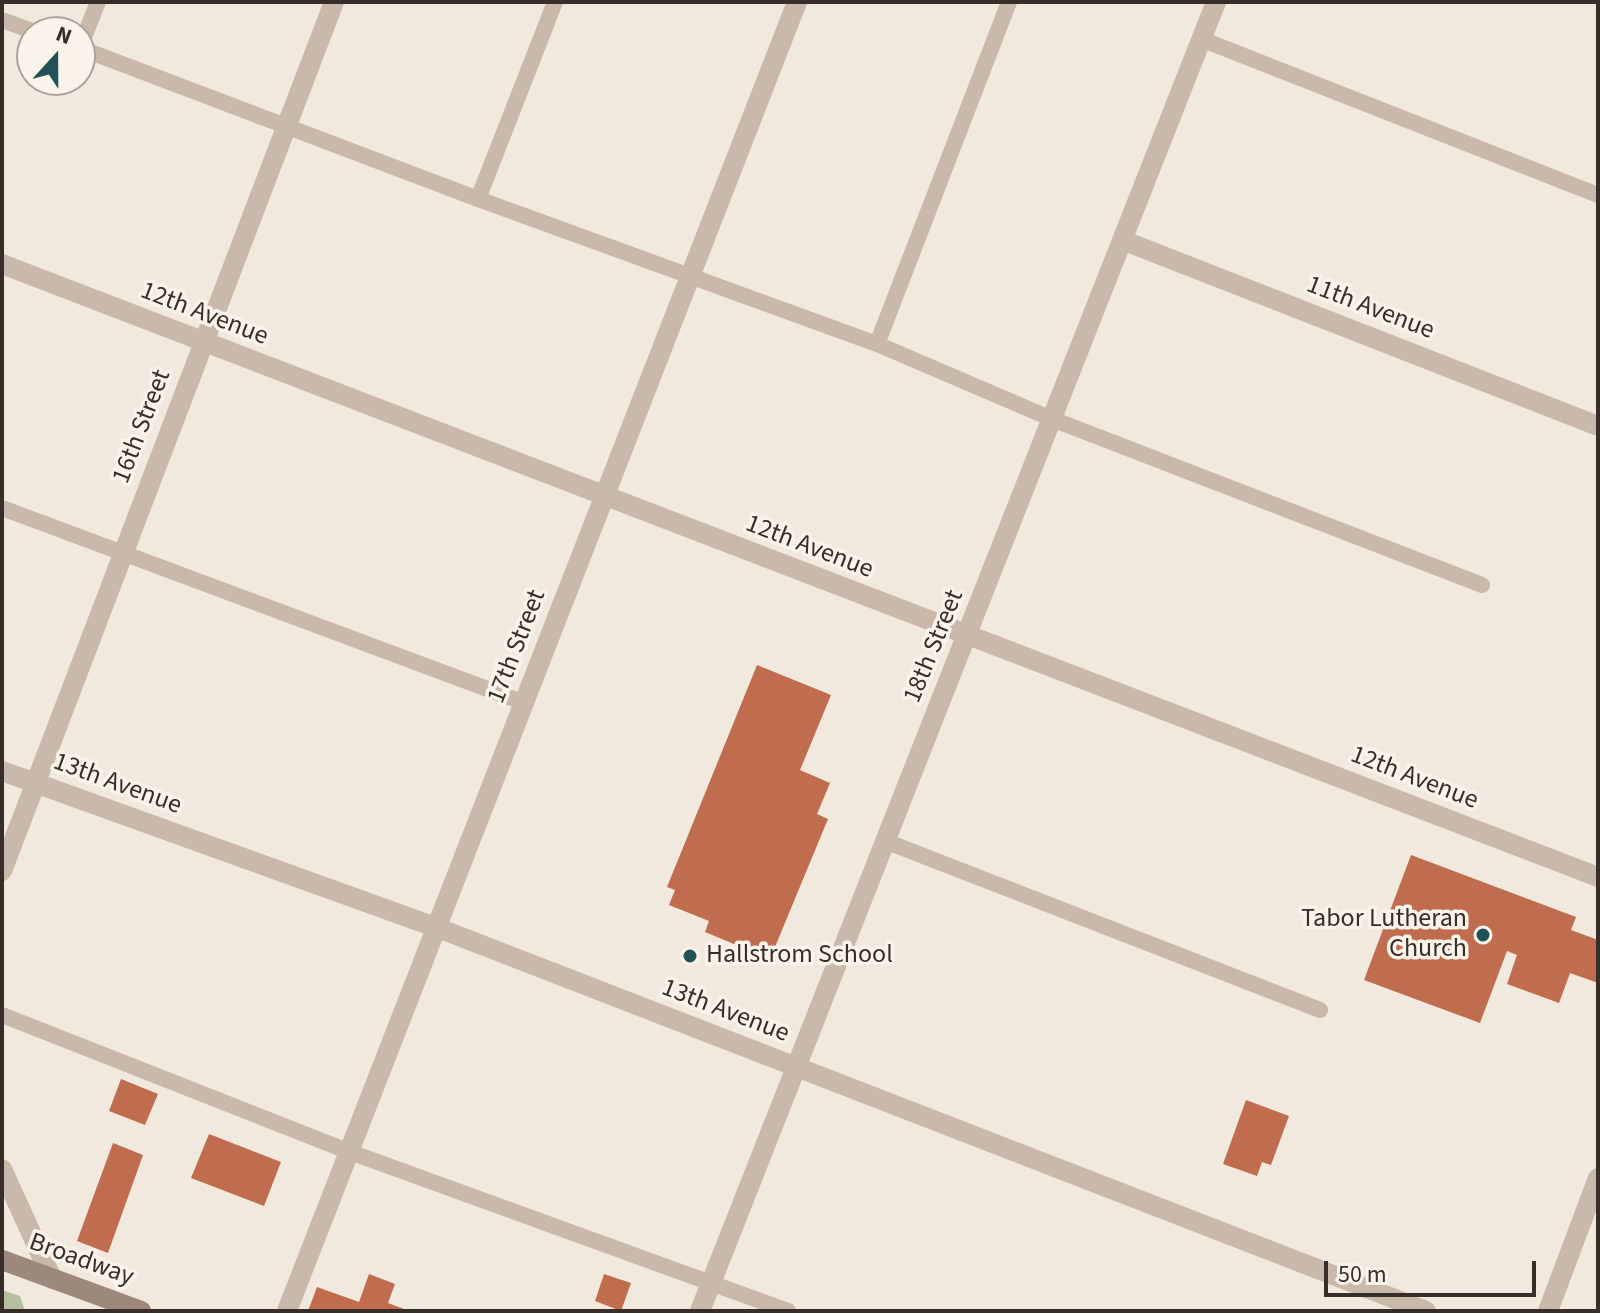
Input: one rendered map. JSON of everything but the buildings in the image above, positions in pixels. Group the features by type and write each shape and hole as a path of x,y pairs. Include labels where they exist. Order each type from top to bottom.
{"main road":[{"name":"Broadway","path":"2,1260 141,1311"}],"street":[{"name":"16th Street","path":"2,871 334,2"},
{"name":"17th Street","path":"287,1311 797,2"},
{"name":"18th Street","path":"700,1311 1216,2"},
{"name":"11th Avenue","path":"1122,240 1598,426"},
{"name":"12th Avenue","path":"2,264 1598,877"},
{"name":"13th Avenue","path":"2,771 438,928 1426,1311"},
{"path":"2,1169 52,1279"},
{"path":"1548,1311 1598,1178"}],"lane":[{"path":"478,199 555,2"},
{"path":"877,344 1009,2"},
{"path":"1201,39 1598,195"},
{"path":"96,54 478,199 877,344 1052,419 1482,585"},
{"path":"2,508 525,703"},
{"path":"885,841 1320,1010"},
{"path":"2,1015 350,1152 788,1311"}],"green space":[{"path":"2,1290 20,1296 25,1311 2,1311"}],"place":[{"name":"Tabor Lutheran Church","path":"1483,935"},
{"name":"Hallstrom School","path":"690,956"}]}
